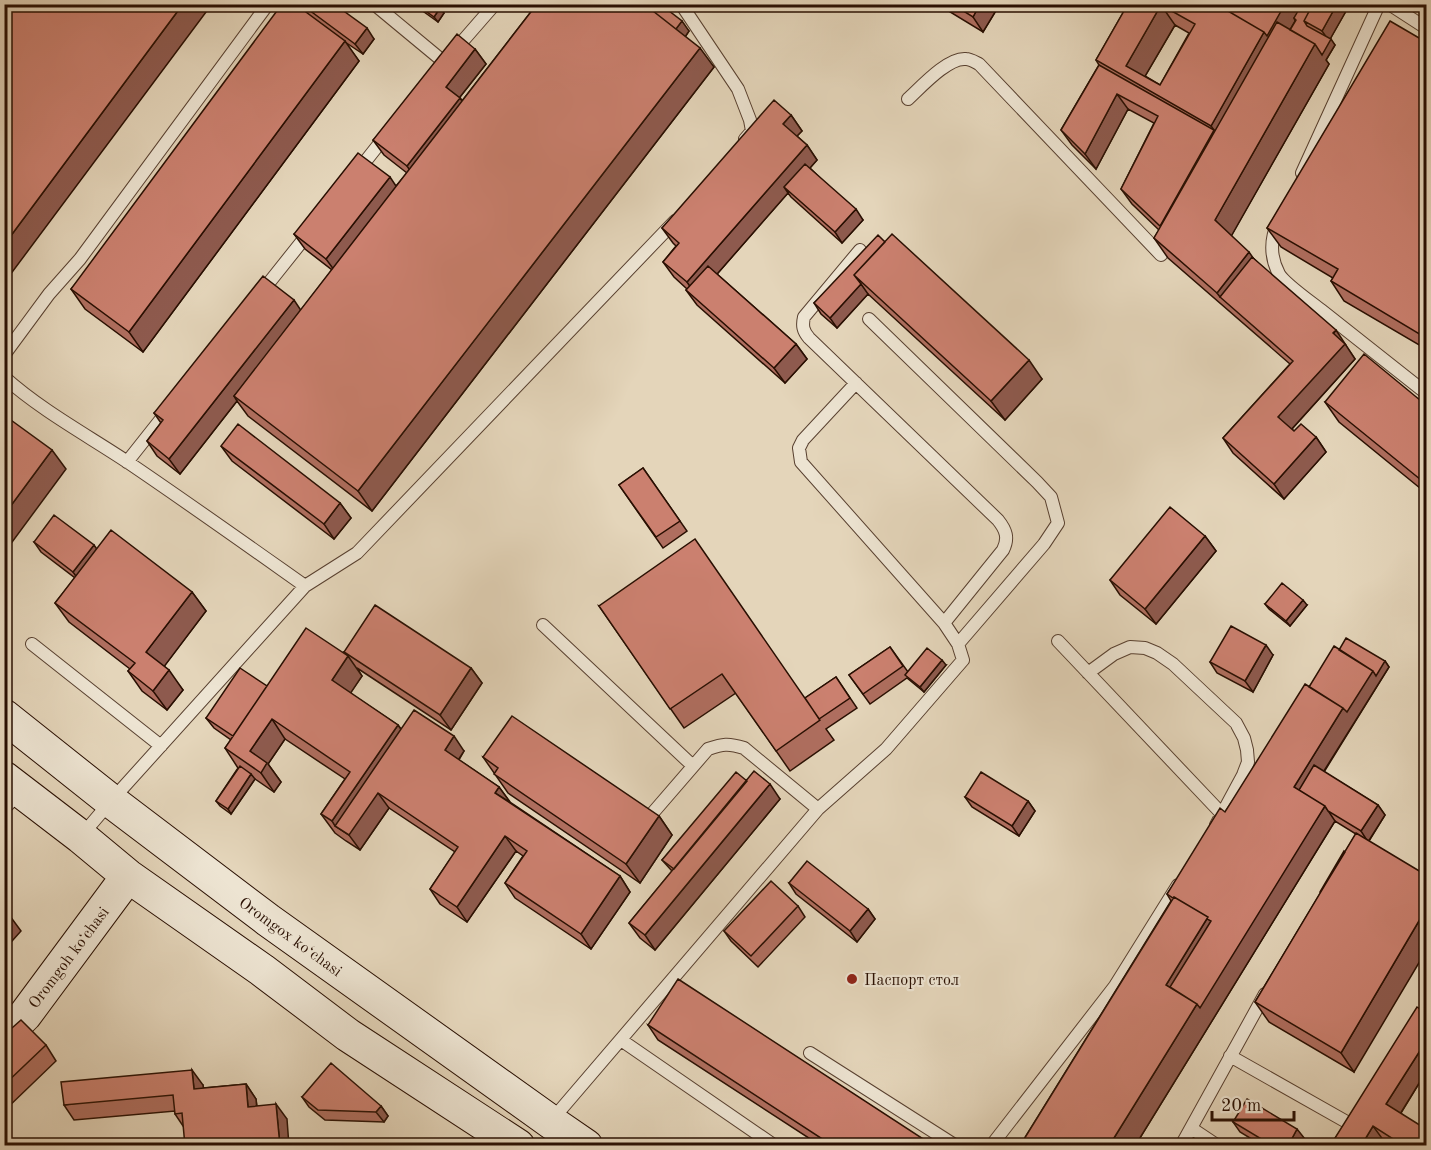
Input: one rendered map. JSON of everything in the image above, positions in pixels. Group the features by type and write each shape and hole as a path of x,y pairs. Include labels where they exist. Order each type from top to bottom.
{"main road":[{"name":"Oromgox ko‘chasi","path":"4,716 111,801 268,920 586,1146"},
{"path":"10,793 81,837 128,876 262,970 348,1035 518,1146"},
{"name":"Oromgoh koʻchasi","path":"4,1036 25,1015 128,876"}],"lane":[{"path":"4,355 49,294 80,259 268,4"},
{"path":"374,4 444,62"},
{"path":"429,81 495,4"},
{"path":"681,4 738,89 750,120 752,131 736,149"},
{"path":"1296,187 1379,4"},
{"path":"1389,4 1426,28"},
{"path":"908,99 955,60 967,58 979,64 1067,148 1161,255"},
{"path":"348,183 392,127"},
{"path":"1286,208 1276,227 1272,244 1272,257 1280,276 1426,393"},
{"path":"81,837 306,586 357,553 683,213"},
{"path":"252,304 319,220"},
{"path":"860,250 804,317 803,330 1006,529 1006,544 1003,550 944,623"},
{"path":"869,320 1037,482 1051,497 1056,512 1058,524 1044,544 958,644"},
{"path":"4,377 52,414 127,462 306,586"},
{"path":"551,1122 818,809 886,749 963,660 958,644 944,623 801,462 799,448 803,440 856,383"},
{"path":"127,462 179,397"},
{"path":"543,625 693,766"},
{"path":"1058,641 1222,814"},
{"path":"32,644 161,746"},
{"path":"1088,673 1114,654 1130,647 1145,648 1173,664 1236,723 1244,738 1248,762 1244,776 1209,835"},
{"path":"651,814 708,749 730,744 744,748 818,809"},
{"path":"992,1146 1115,986 1184,875"},
{"path":"1181,1146 1271,985"},
{"path":"621,1040 775,1146"},
{"path":"810,1053 956,1146"},
{"path":"1230,1056 1355,1120 1343,1139"},
{"path":"1191,1128 1218,1146"}],"building":[{"path":"4,4 183,4 4,245"},
{"path":"282,4 295,4 345,41 129,332 71,289"},
{"path":"301,4 334,4 367,28 355,44"},
{"path":"416,4 436,4 440,8 434,17"},
{"path":"537,4 644,4 700,48 358,491 234,396"},
{"path":"644,4 660,4 682,21 676,29"},
{"path":"952,4 980,4 973,17"},
{"path":"1128,4 1216,4 1264,32 1211,126 1096,60","holes":["1161,5 1195,24 1160,85 1126,66"]},
{"path":"1216,4 1285,4 1267,36"},
{"path":"1302,4 1313,4 1304,21 1307,26 1331,39 1322,55 1315,44 1290,30"},
{"path":"1313,4 1337,4 1322,31 1304,21"},
{"path":"1390,21 1426,42 1426,338 1331,281 1338,269 1267,228"},
{"path":"1277,22 1315,44 1215,220 1249,252 1217,293 1154,238"},
{"path":"457,34 475,49 446,87 460,98 407,166 373,140"},
{"path":"1099,65 1214,130 1160,226 1121,189 1158,116 1117,94 1085,154 1061,130"},
{"path":"774,100 791,115 783,124 807,145 687,282 663,262 679,243 662,228"},
{"path":"358,153 390,177 326,259 294,234"},
{"path":"805,164 856,209 835,232 784,187"},
{"path":"892,234 1029,360 991,401 854,275"},
{"path":"878,235 885,242 854,275 861,284 830,318 814,303"},
{"path":"1252,257 1336,330 1333,333 1345,344 1278,417 1294,431 1301,424 1316,437 1274,484 1223,438 1293,361 1220,297"},
{"path":"708,266 796,344 774,368 686,290"},
{"path":"263,276 294,300 169,459 147,441 163,420 154,413"},
{"path":"1364,354 1426,405 1426,484 1325,402"},
{"path":"4,415 52,450 4,515"},
{"path":"238,424 340,503 324,524 221,446"},
{"path":"643,468 680,521 656,537 619,485"},
{"path":"1170,507 1205,536 1145,609 1110,580"},
{"path":"54,515 94,545 73,572 34,542"},
{"path":"111,530 192,592 146,652 169,670 153,691 128,671 135,663 55,603"},
{"path":"695,539 820,720 776,751 722,674 670,709 599,606"},
{"path":"1282,583 1303,600 1286,621 1265,604"},
{"path":"375,605 471,668 440,715 344,652"},
{"path":"1231,626 1266,645 1245,681 1210,662"},
{"path":"306,628 348,656 332,680 398,725 332,821 321,814 350,772 272,719 250,751 267,763 261,773 225,748"},
{"path":"1346,638 1385,661 1376,676 1373,671 1339,650"},
{"path":"1334,646 1373,671 1347,712 1309,687"},
{"path":"890,647 903,666 863,694 849,675"},
{"path":"927,648 942,660 920,687 905,675"},
{"path":"240,668 267,686 233,736 206,718"},
{"path":"836,677 850,698 819,719 805,698"},
{"path":"1305,684 1343,708 1294,787 1325,806 1200,1008 1170,987 1211,921 1207,919 1208,917 1167,894 1220,808 1225,812"},
{"path":"414,710 454,736 445,750 499,787 495,793 620,876 581,934 505,883 527,851 505,836 457,907 430,889 458,847 378,793 349,835 335,826"},
{"path":"512,716 659,816 626,864 494,774 498,768 483,757"},
{"path":"1314,765 1378,805 1361,831 1299,790"},
{"path":"240,766 251,774 228,809 216,801"},
{"path":"754,771 770,784 645,935 629,923"},
{"path":"736,772 747,781 674,869 662,860"},
{"path":"981,772 1028,801 1012,826 965,797"},
{"path":"1356,833 1426,875 1426,909 1341,1053 1255,1002"},
{"path":"1345,852 1320,893 1320,892"},
{"path":"807,861 868,909 850,931 789,883"},
{"path":"771,881 798,906 751,956 724,931"},
{"path":"1174,897 1208,917 1166,985 1197,1004 1109,1146 1023,1146 1021,1144"},
{"path":"678,979 934,1146 833,1146 648,1025"},
{"path":"1417,1007 1426,1013 1426,1049 1423,1046 1386,1104 1426,1129 1426,1146 1404,1146 1373,1126 1361,1146 1330,1146"},
{"path":"21,1020 46,1045 4,1085 4,1035"},
{"path":"331,1063 381,1106 376,1112 318,1110 302,1097"},
{"path":"192,1070 194,1089 246,1084 248,1107 276,1104 280,1146 185,1146 182,1113 175,1114 173,1095 64,1105 61,1082"},
{"path":"1247,1099 1297,1129 1288,1146 1273,1146 1233,1122"},
{"path":"334,1141 334,1146 307,1146 307,1144"}],"place":[{"name":"Паспорт стол","path":"852,979"}]}
